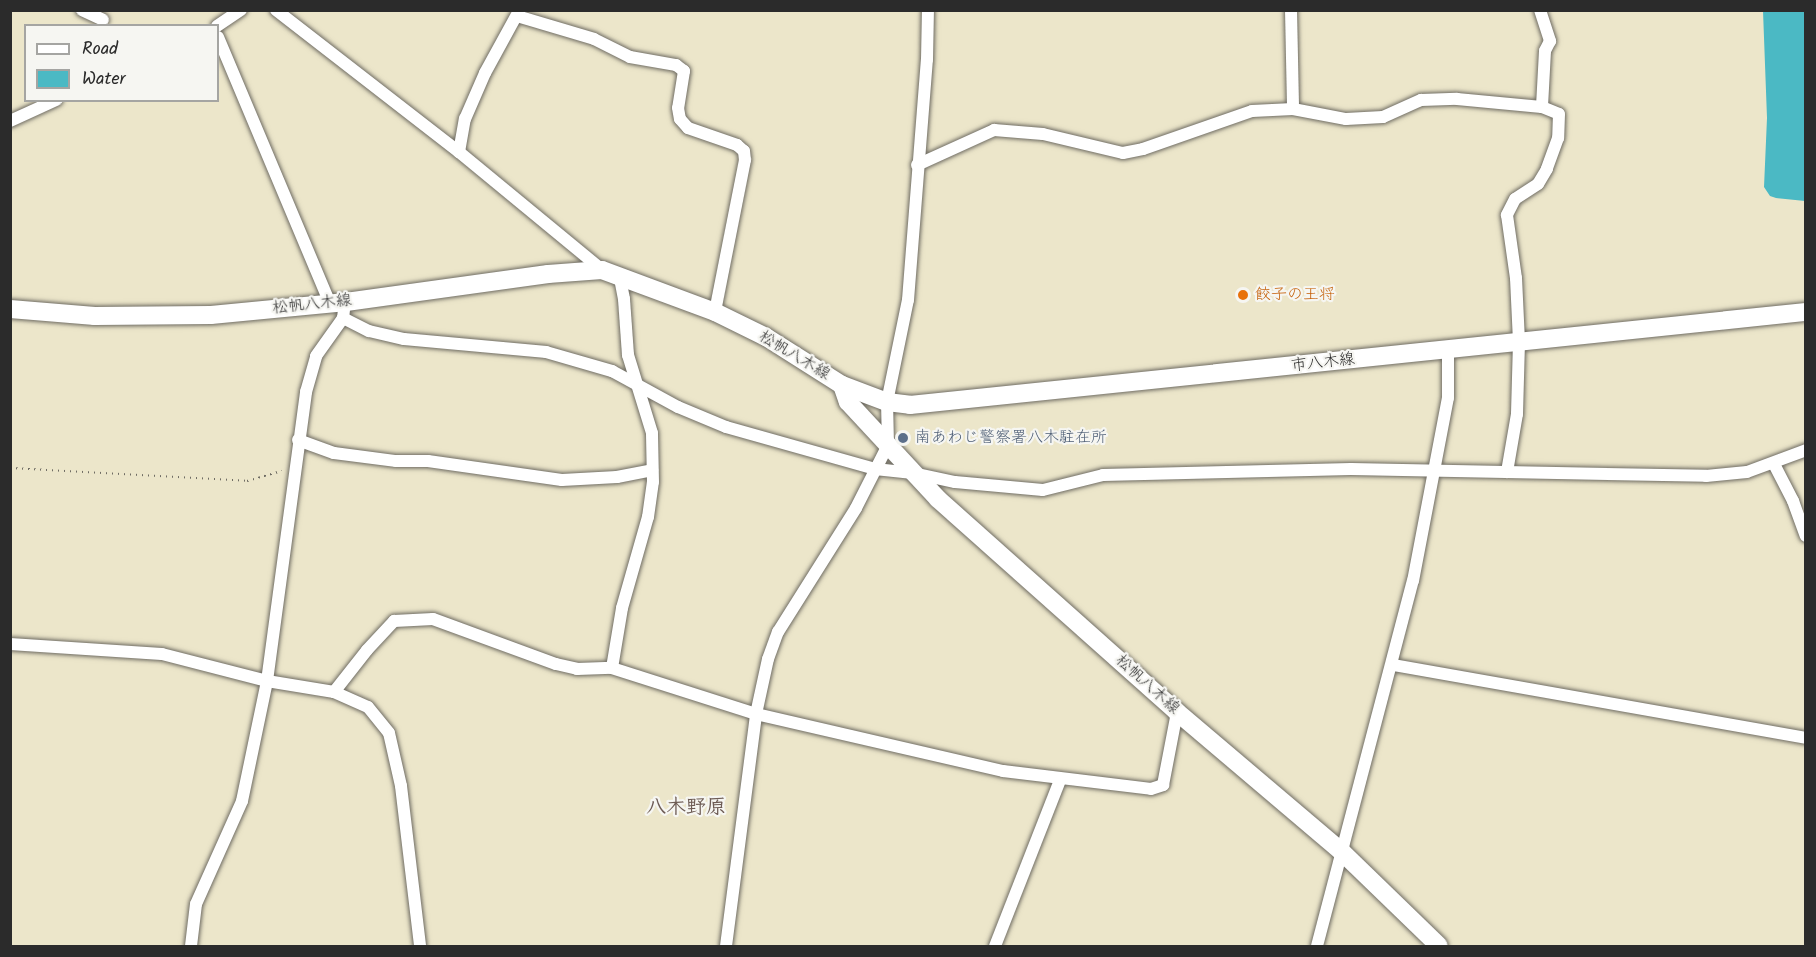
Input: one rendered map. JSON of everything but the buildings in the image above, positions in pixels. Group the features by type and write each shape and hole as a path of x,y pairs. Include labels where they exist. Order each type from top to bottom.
{"main road":[{"name":"松帆八木線","path":"10,309 94,316 161,317 340,308 548,274 610,272 715,312 766,338 842,385 848,402 938,498 1177,712 1341,851 1439,946"},
{"name":"市八木線","path":"842,385 887,402 910,405 976,400 1806,312"}],"street":[{"path":"82,10 104,19"},
{"path":"219,25 241,10"},
{"path":"276,10 610,272 624,299 628,355 652,433 652,470 648,517 622,608 612,668"},
{"path":"726,946 756,714 768,659 778,632 856,508 888,445 887,402 908,300 927,60 928,10"},
{"path":"1291,10 1293,109"},
{"path":"1540,10 1550,41 1545,51 1542,107"},
{"path":"459,152 465,119 485,73 518,13 594,39 630,57 676,65 684,71 678,108 680,119 688,128 737,145 744,151 715,312"},
{"path":"219,39 340,308 369,331 404,339 546,352 612,371 678,407 726,427 875,469 913,473 955,482 1043,490 1103,475 1351,469 1706,476 1747,472 1774,464 1806,450"},
{"path":"917,165 994,130 1042,134 1123,153 1143,149 1252,111 1293,109 1346,119 1383,117 1421,100 1457,99 1542,107 1559,114 1558,138 1543,176 1538,184 1515,199 1507,215 1516,278 1519,342 1516,414 1507,472"},
{"path":"10,121 52,102"},
{"path":"191,946 196,904 242,801 267,681 306,393 316,356 340,308"},
{"path":"1317,946 1413,581 1448,398 1448,350"},
{"path":"298,440 334,453 396,461 428,461 562,480 617,477 652,470"},
{"path":"1791,456 1806,459"},
{"path":"1774,464 1793,501 1806,536"},
{"path":"334,692 367,650 394,621 433,619 556,664 578,669 612,668 756,714 1003,771 1060,780 1151,789 1163,785 1177,712"},
{"path":"10,644 162,654 267,681 334,692 368,707 389,732 401,786 420,946"},
{"path":"1393,664 1806,738"},
{"path":"995,946 1060,780"}],"path":[{"path":"10,468 247,481 295,468"}],"water":[{"path":"1763,11 1805,11 1805,201 1770,196 1764,187 1767,118"}],"place":[{"name":"餃子の王将","path":"1243,295"},
{"name":"南あわじ警察署八木駐在所","path":"903,438"}],"district":[{"name":"八木野原","path":"686,808"}]}
